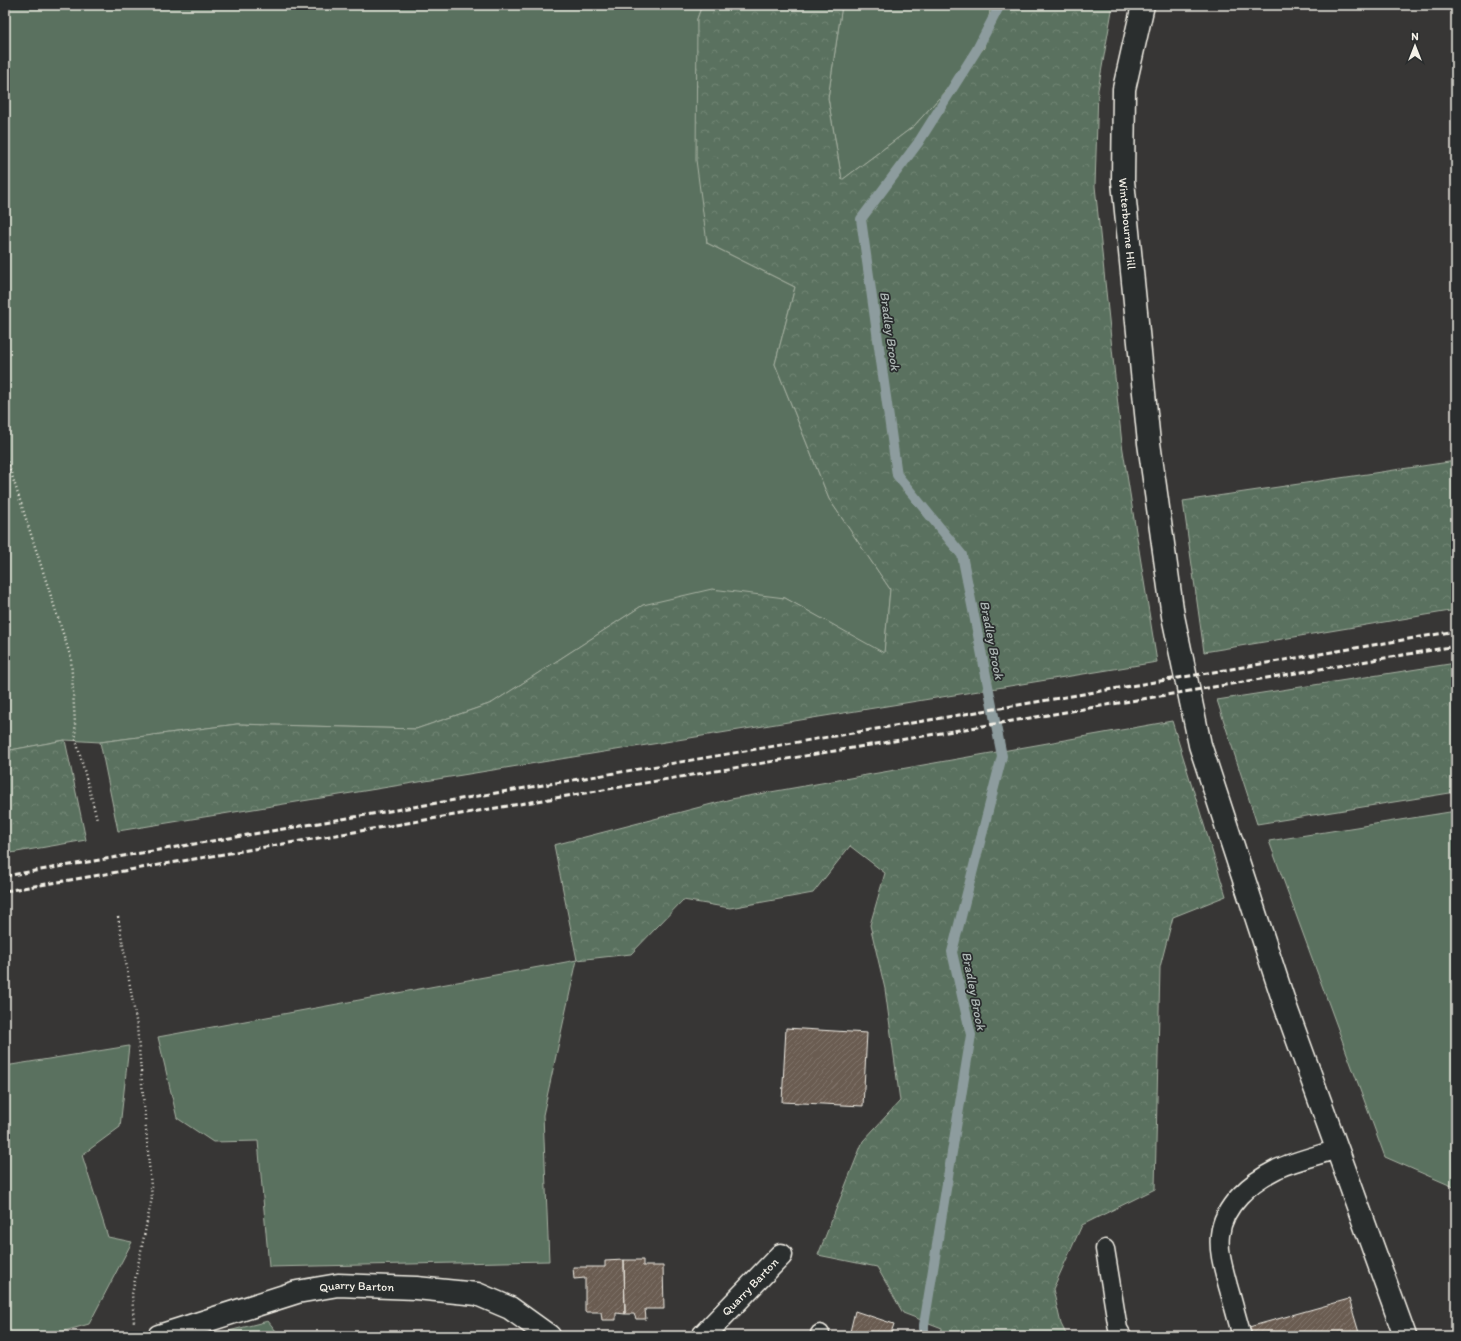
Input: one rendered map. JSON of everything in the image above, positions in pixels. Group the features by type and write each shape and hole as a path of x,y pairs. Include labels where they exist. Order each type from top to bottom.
{"main road":[{"name":"Winterbourne Hill","path":"1143,5 1124,89 1123,182 1149,443 1173,616 1200,745 1285,1005 1405,1336"},
{"name":"Quarry Barton","path":"702,1336 782,1256"},
{"name":"Quarry Barton","path":"159,1336 297,1292 338,1285 416,1288 477,1294 510,1308 549,1336"}],"lane":[{"path":"1242,1336 1221,1259 1219,1236 1222,1220 1237,1199 1249,1187 1262,1178 1278,1169 1338,1149"},
{"path":"1105,1249 1118,1329 1122,1336"}],"path":[{"path":"5,454 71,658 76,740 96,819"},
{"path":"118,917 138,1026 152,1198 132,1294 135,1329"}],"green space":[{"path":"5,5 702,5 697,19 707,243 795,287 775,364 829,499 890,589 884,654 785,598 643,605 492,703 416,729 237,724 100,742 65,740 5,751"},
{"path":"702,5 842,5 828,98 842,180 914,126 984,48 991,5 1113,5 1098,90 1095,186 1122,444 1157,662 118,831 100,742 237,724 416,729 492,703 643,605 712,589 785,598 884,653 890,589 829,499 775,364 795,287 707,243 696,160 697,19"},
{"path":"842,5 991,5 984,48 914,126 842,180 828,98"},
{"path":"1456,461 1456,610 1204,652 1183,501"},
{"path":"1456,663 1456,792 1257,824 1217,700"},
{"path":"1172,721 1226,896 1173,917 1160,967 1155,1189 1082,1225 1053,1289 1061,1324 1067,1336 941,1336 942,1328 903,1313 877,1267 818,1255 863,1141 900,1101 885,989 870,925 885,873 850,846 813,893 730,908 683,900 631,954 577,960 554,845 731,799"},
{"path":"65,740 86,840 5,854 5,751"},
{"path":"1456,811 1456,1188 1385,1157 1269,841"},
{"path":"577,960 543,1115 549,1261 269,1267 258,1141 213,1142 177,1118 158,1037"},
{"path":"129,1046 120,1127 82,1155 108,1237 132,1242 89,1324 47,1336 5,1336 5,1066"},
{"path":"268,1321 280,1336 209,1336"}],"building":[{"path":"786,1028 867,1033 863,1106 782,1102"},
{"path":"624,1260 643,1260 643,1266 663,1266 664,1309 645,1309 646,1319 636,1319 634,1314 625,1314"},
{"path":"624,1260 625,1314 616,1313 616,1320 602,1320 601,1312 585,1312 585,1278 574,1279 573,1267 605,1267 605,1261"},
{"path":"1349,1299 1360,1336 1252,1336 1249,1327"},
{"path":"855,1311 894,1324 890,1336 849,1336"}],"waterway":[{"name":"Bradley Brook","path":"924,1336 924,1325 971,1035 952,952 1002,756 962,555 897,475 861,219 918,143 976,51 1000,5"}],"railway":[{"path":"5,876 1456,631"},
{"path":"5,891 1456,646"}]}
